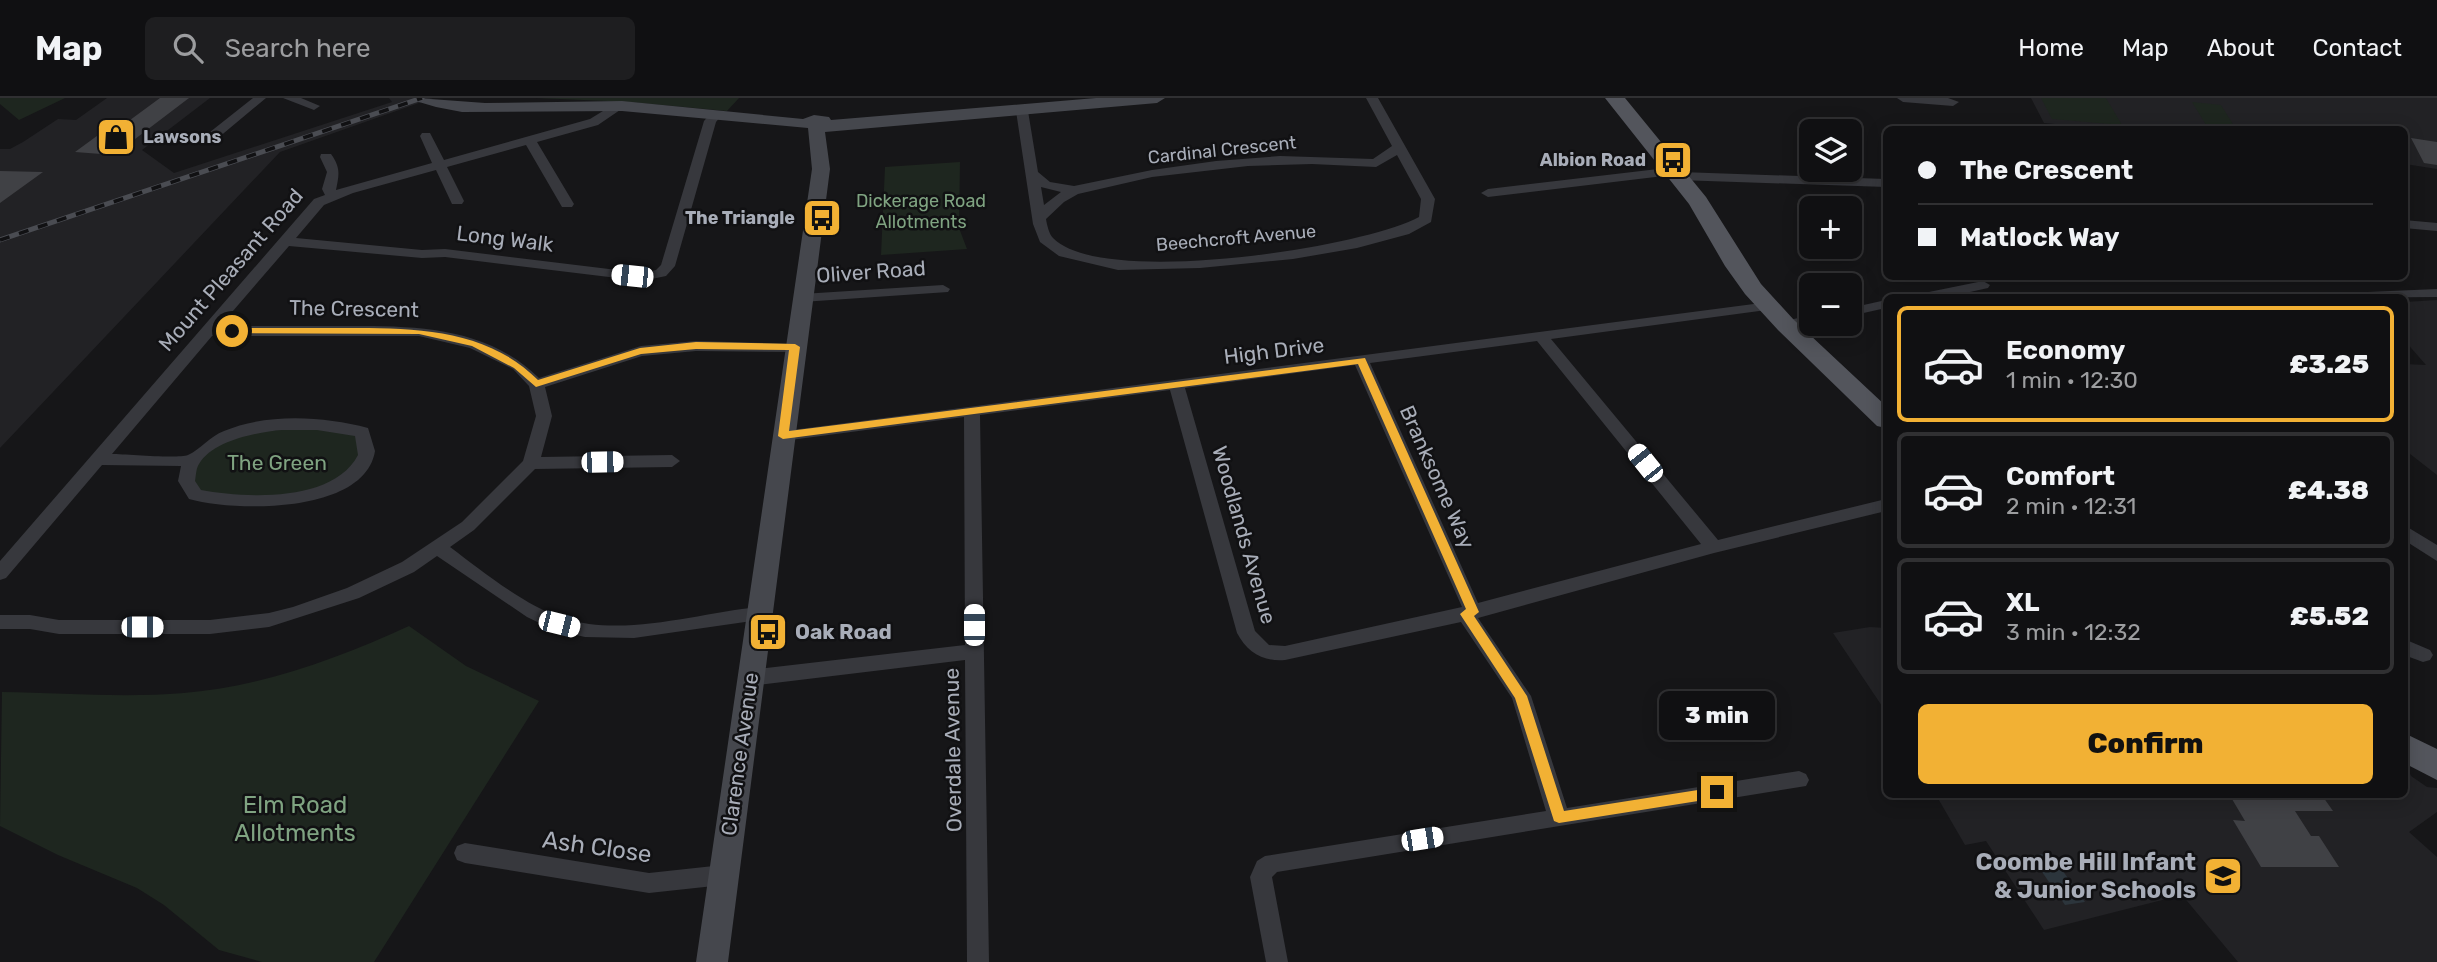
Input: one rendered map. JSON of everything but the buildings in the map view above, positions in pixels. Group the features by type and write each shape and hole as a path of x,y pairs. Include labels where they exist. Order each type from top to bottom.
{"main road":[{"path":"1615,98 1717,229 1744,278 1787,325 1883,417"},
{"path":"2408,748 2437,766"}],"street":[{"path":"214,135 260,98"},
{"path":"289,98 314,106"},
{"path":"430,100 510,107 616,107 814,121 1022,111 1157,98"},
{"name":"Beechcroft Avenue","path":"1022,111 1031,173 1045,239 1063,253 1118,266 1200,264 1293,255 1357,244 1404,231 1426,219 1428,199 1372,98"},
{"path":"1903,98 1953,102"},
{"name":"Mount Pleasant Road","path":"0,573 315,205 332,195 594,122 616,107"},
{"name":"Long Walk","path":"285,241 422,254 517,267 642,277 661,273 668,266 710,121 715,116"},
{"name":"Clarence Avenue","path":"712,962 821,162 814,121"},
{"path":"426,136 457,201"},
{"path":"530,140 567,204"},
{"path":"1376,163 1398,148"},
{"path":"326,157 334,167 334,177 329,188 332,195"},
{"name":"Cardinal Crescent","path":"1040,217 1054,202 1073,190 1154,172 1237,162 1314,158 1376,163 1416,177"},
{"name":"Cardinal Crescent","path":"1031,173 1046,185 1073,190"},
{"path":"1488,193 1676,174 1883,183"},
{"path":"2408,224 2437,227"},
{"path":"1939,294 1983,285"},
{"name":"Oliver Road","path":"802,298 943,289"},
{"path":"2408,294 2437,293"},
{"path":"1862,309 1883,305"},
{"name":"High Drive","path":"783,436 1769,306"},
{"path":"1787,325 1799,322"},
{"name":"The Crescent","path":"208,331 419,331 475,344 518,366 536,384"},
{"path":"1541,337 1714,547"},
{"path":"0,622 30,622 60,627 197,628 269,620 354,593 408,567 468,526 531,463 544,416 536,384 640,351 696,345 795,347"},
{"name":"Branksome Way","path":"1361,361 1469,613 1521,696 1559,817"},
{"name":"Woodlands Avenue","path":"1176,385 1246,633 1252,643 1267,653 1285,653 1469,613 1714,547 1883,506"},
{"name":"Overdale Avenue","path":"972,411 978,962"},
{"path":"97,459 191,461 207,447 236,432 269,426 345,427 362,432 368,447 364,463 343,482 318,495 294,499 216,499 195,495 186,481 191,461"},
{"path":"531,463 672,461"},
{"path":"2408,534 2437,554"},
{"path":"438,548 545,618 577,628 626,630 759,614"},
{"path":"2408,648 2423,655"},
{"path":"750,678 975,651"},
{"path":"1277,962 1261,877 1265,868 1273,863 1799,780"},
{"name":"Ash Close","path":"465,853 649,883 723,875"}],"shaded area":[{"path":"107,98 210,98 142,150 174,173 392,102 389,98 433,98 280,152 0,448 0,149 10,149 58,119 76,120"},
{"path":"2031,98 2437,98 2437,169 2408,164 2408,126 2076,126 2044,123"},
{"path":"2437,300 2437,475 2408,452 2408,364 2426,365 2408,344 2408,302"},
{"path":"1870,627 1883,628 1883,708 1833,633"},
{"name":"Coombe Hill Infant & Junior Schools","path":"2408,768 2411,776 2427,787 2437,788 2437,812 2409,832 2437,857 2437,962 2238,962 2182,895 2044,930 1986,841 1965,845 1938,798 2408,798"},
{"path":"2050,853 2085,902 2065,905 2031,856"}],"green space":[{"path":"0,98 65,98 19,120 0,104"},
{"path":"536,98 739,98 727,111 630,102"},
{"path":"2041,98 2106,98 2122,125 2052,119"},
{"path":"2192,102 2221,105 2234,126 2207,126"},
{"name":"Dickerage Road Allotments","path":"960,162 959,228 967,249 881,255 885,167"},
{"name":"The Green","path":"345,427 368,447 343,482 294,499 195,495 191,461 236,432"},
{"name":"Elm Road Allotments","path":"409,626 466,666 539,701 374,962 262,962 219,950 164,905 137,888 58,855 0,826 2,692 139,695 213,689 271,677 327,660"}],"railway":[{"path":"0,240 422,98"}],"place":[{"name":"Lawsons","path":"116,137"},
{"name":"Albion Road","path":"1673,160"},
{"name":"The Triangle","path":"822,218"},
{"name":"Oak Road","path":"768,632"},
{"name":"Coombe Hill Infant & Junior Schools","path":"2223,876"}],"route":[{"path":"232,331 419,331 475,344 518,366 536,384 640,351 696,345 795,347 783,436 1361,361 1473,612 1466,614 1521,696 1559,817 1717,792"}]}
